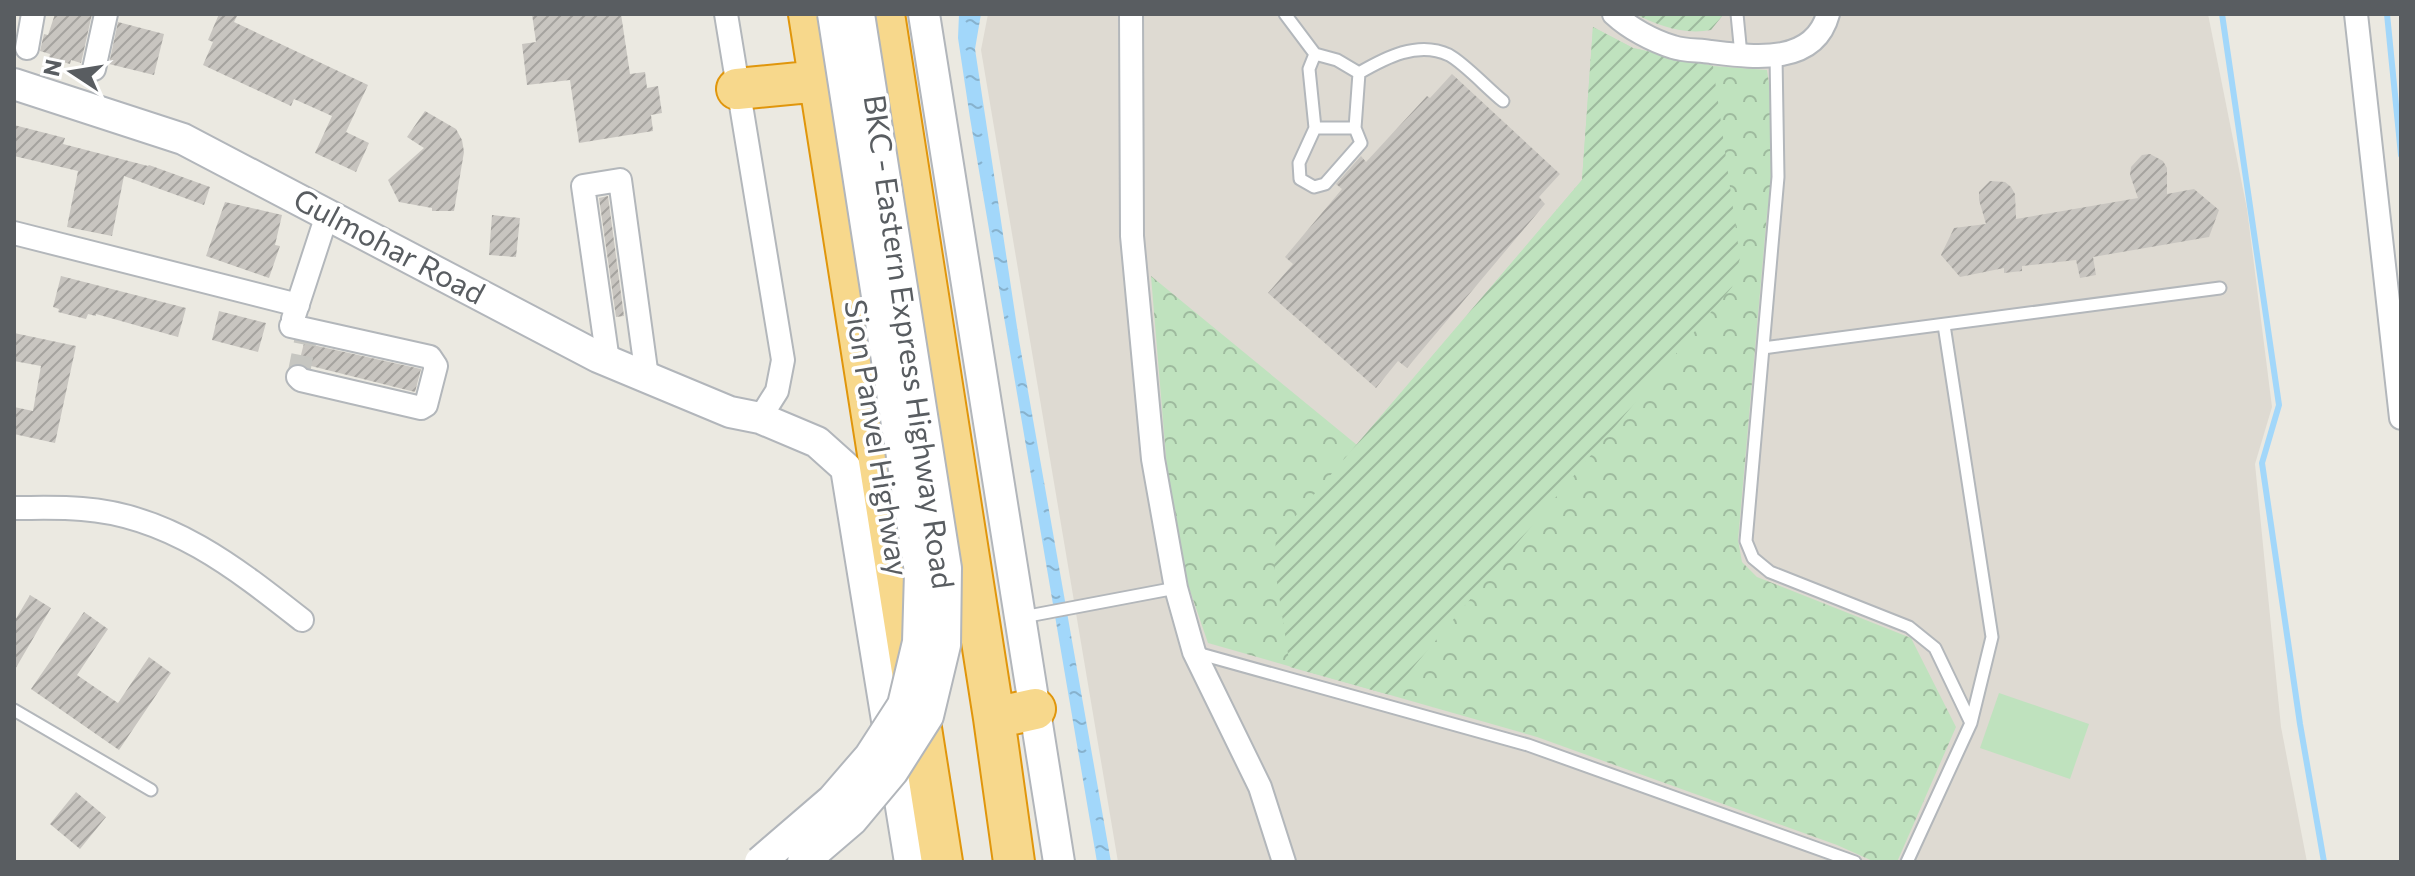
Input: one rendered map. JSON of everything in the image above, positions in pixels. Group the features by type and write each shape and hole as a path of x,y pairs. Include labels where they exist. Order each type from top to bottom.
{"highway":[{"name":"Sion Panvel Highway","path":"809,14 942,862"},
{"path":"884,14 1014,862"},
{"path":"737,89 820,81"},
{"path":"994,718 1035,709"}],"street":[{"path":"27,48 33,14"},
{"path":"94,69 106,14"},
{"path":"726,14 783,360 777,391 760,418"},
{"name":"BKC - Eastern Express Highway Road","path":"760,862 832,800 870,756 903,705 918,642 920,572 833,14"},
{"name":"BKC - Eastern Express Highway Road","path":"803,862 852,820 893,771 928,716 945,645 946,568 859,14"},
{"path":"924,14 1034,616 1035,709 1059,862"},
{"path":"1131,14 1132,236 1153,459 1176,588 1194,652 1260,787 1284,862"},
{"path":"1614,14 1624,24 1673,47 1776,56 1810,44 1824,30 1828,14"},
{"path":"2356,14 2401,418"},
{"name":"Gulmohar Road","path":"14,84 183,139 608,361 730,412 760,418 817,442 846,468 910,862"},
{"path":"608,361 583,186 620,180 647,377"},
{"path":"298,328 327,215"},
{"path":"14,233 298,328 430,357 436,366 426,405 421,408 298,377"},
{"path":"603,328 640,327"},
{"path":"14,508 84,509 121,515 175,532 227,562 302,620"}],"lane":[{"path":"1285,14 1315,54 1337,60 1359,73"},
{"path":"1737,14 1741,55"},
{"path":"1359,73 1383,59 1408,51 1428,50 1449,55 1503,101"},
{"path":"1315,54 1309,69 1315,128 1299,163 1300,179 1314,187 1325,184 1361,143 1355,128 1359,73"},
{"path":"1776,56 1778,177 1746,541 1753,558 1770,572 1909,627 1935,648 1971,723"},
{"path":"1315,128 1355,128"},
{"path":"1763,348 2220,288"},
{"path":"1907,862 1971,723 1992,637 1944,325"},
{"path":"1034,616 1176,588"},
{"path":"1194,652 1528,745 1855,862"},
{"path":"14,710 151,790"}],"shaded area":[{"path":"988,14 2208,14 2247,209 2272,407 2255,464 2281,727 2307,862 1118,862 981,50"}],"green space":[{"path":"1635,14 1723,15 1711,30 1691,31 1662,26"},
{"path":"1593,27 1633,48 1713,66 1767,70 1778,142 1767,214 1738,540 1742,562 1757,577 1911,638 1956,727 1897,862 1875,862 1837,845 1537,737 1208,643 1173,541 1151,276 1357,445 1582,180"},
{"path":"1593,27 1633,48 1713,66 1740,258 1732,287 1390,695 1290,667 1274,563 1276,539 1582,180"},
{"path":"1999,693 2089,724 2070,779 1980,748"}],"water":[{"path":"959,14 981,14 975,49 1019,340 1111,862 1097,862 970,118 958,38"}],"building":[{"path":"55,14 92,14 81,63 71,60 70,64 49,58 50,54 40,51 44,34 48,35"},
{"path":"219,14 238,14 234,22 368,85 346,132 369,143 356,172 315,153 332,116 294,99 291,106 203,65 213,42 208,40"},
{"path":"532,14 621,14 630,74 645,72 647,88 658,86 662,113 651,115 653,131 579,143 570,80 527,85 522,44 536,42"},
{"path":"118,22 164,34 154,75 109,64"},
{"path":"1452,74 1560,174 1539,197 1545,204 1407,368 1398,361 1376,388 1268,293 1293,264 1285,257 1342,189 1336,184 1361,156 1366,162 1427,96 1430,98"},
{"path":"425,111 456,129 462,140 464,152 454,211 432,211 432,208 399,202 388,180 424,148 407,137"},
{"path":"14,125 65,138 63,144 149,165 210,187 204,205 124,176 112,236 67,227 78,171 14,156"},
{"path":"2150,154 2163,161 2167,168 2167,194 2194,189 2219,210 2209,237 2093,257 2096,275 2080,278 2076,260 2022,266 2022,271 2004,273 2004,268 1960,277 1941,255 1954,228 1986,224 1979,192 1990,181 2005,182 2011,187 2015,194 2016,219 2138,198 2130,175 2131,167 2142,155"},
{"path":"608,196 624,316 616,317 599,198"},
{"path":"225,202 282,215 275,245 280,246 269,278 206,256"},
{"path":"492,215 520,218 516,257 489,255"},
{"path":"61,276 186,308 178,337 96,314 88,314 86,319 58,312 59,309 53,307"},
{"path":"219,311 266,323 258,352 212,340"},
{"path":"14,333 76,346 55,443 14,434 14,407 33,411 41,366 14,361"},
{"path":"304,343 421,369 415,392 299,363"},
{"path":"30,595 51,608 14,671 14,622"},
{"path":"84,612 108,629 77,675 118,703 149,657 171,673 119,750 31,689"},
{"path":"76,792 106,817 80,849 50,824"}],"waterway":[{"path":"2222,14 2279,405 2262,463 2300,724 2324,862"},
{"path":"2387,14 2401,155"}],"tunnel":[{"path":"298,377 306,337"}]}
